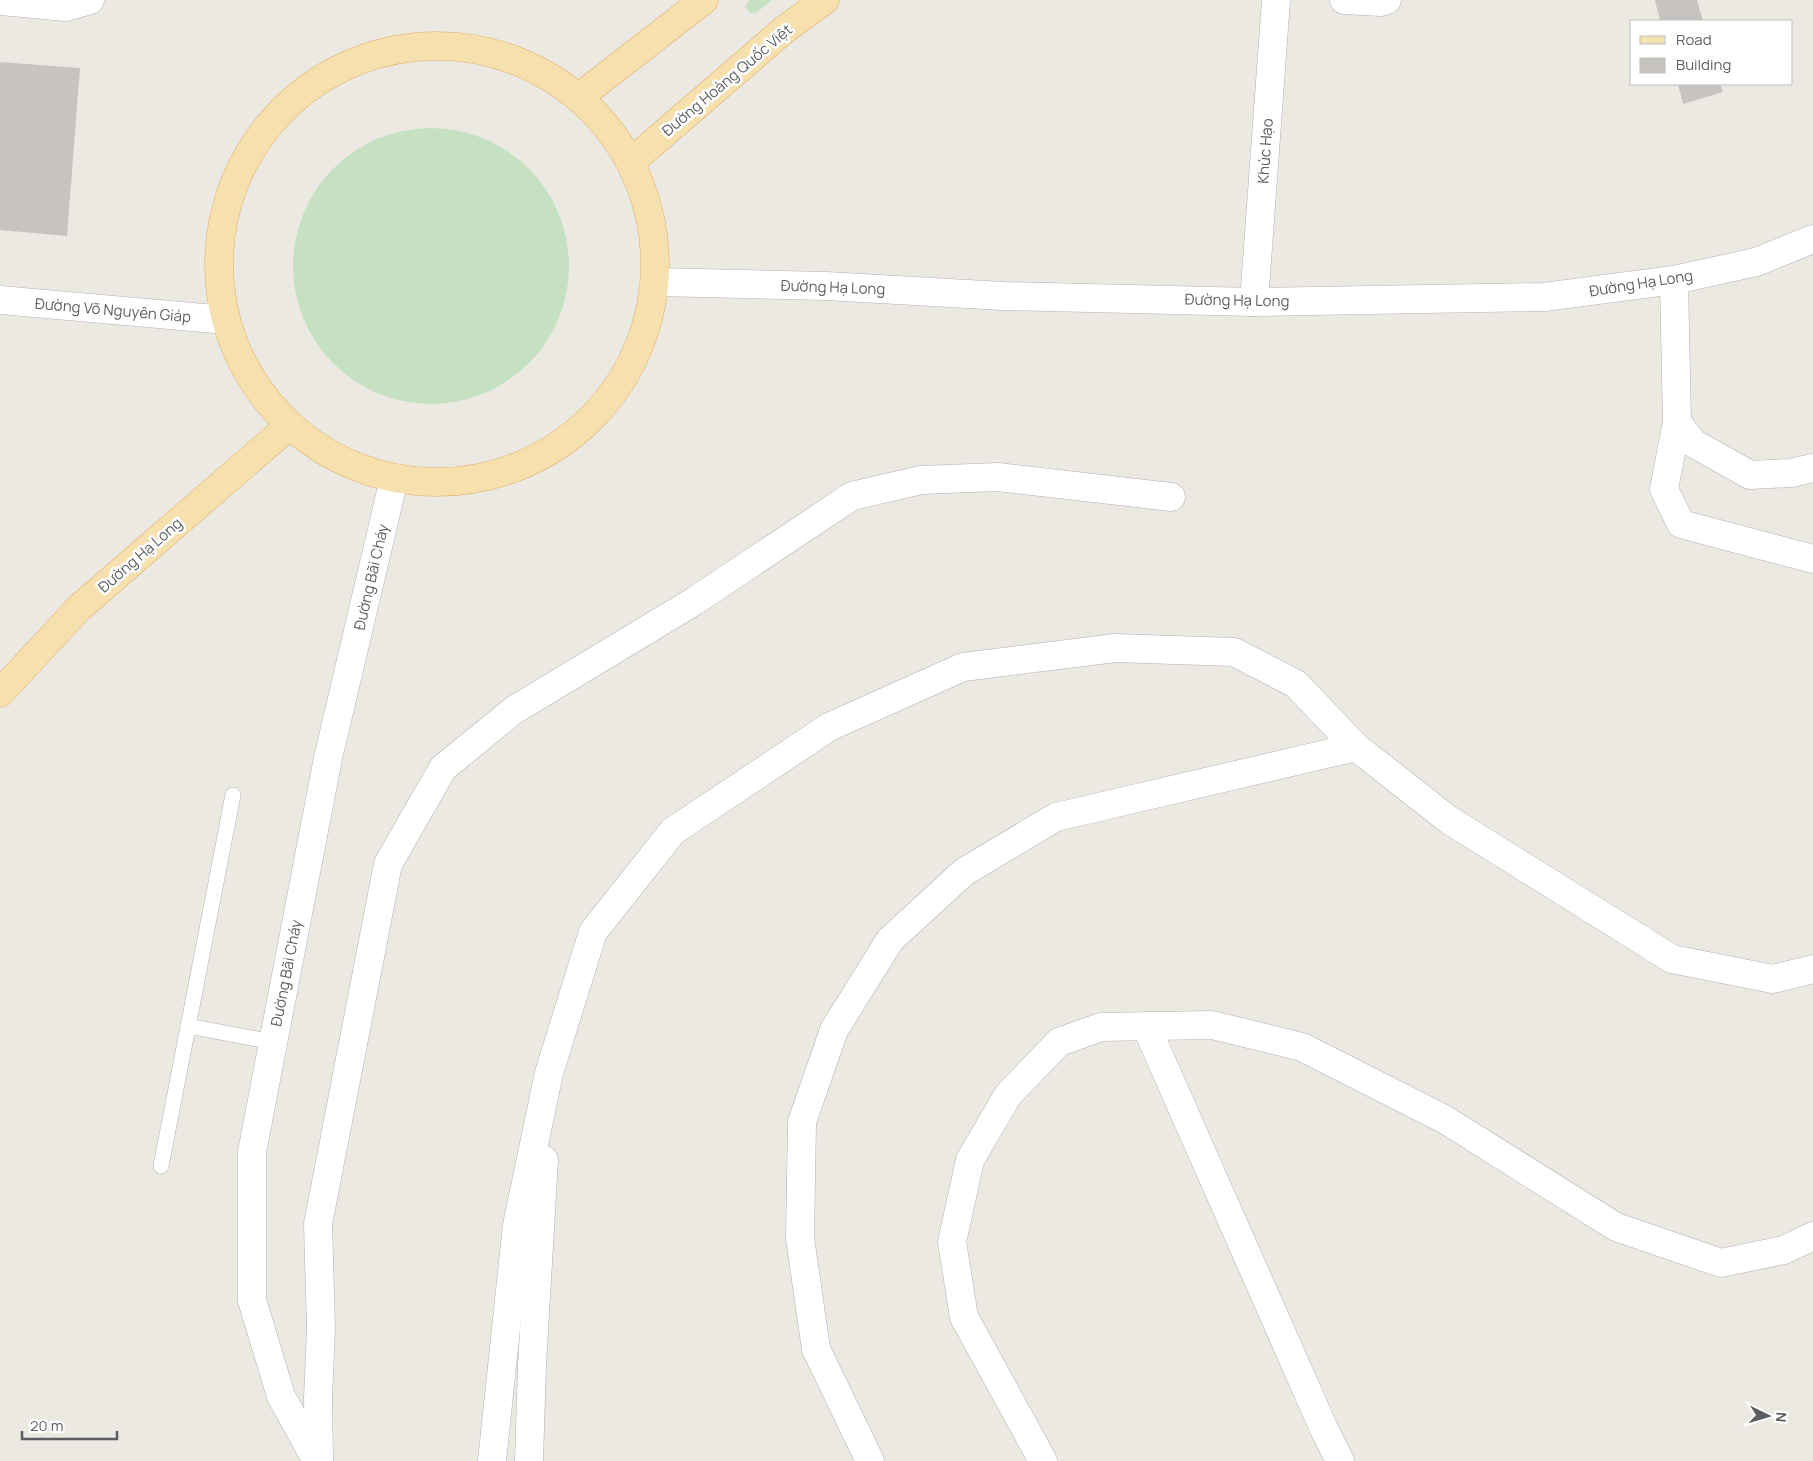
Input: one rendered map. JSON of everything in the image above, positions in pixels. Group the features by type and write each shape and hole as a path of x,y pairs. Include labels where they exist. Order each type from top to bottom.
{"main road":[{"path":"579,97 704,0"},
{"name":"Đường Hoàng Quốc Việt","path":"631,162 784,30 825,0"},
{"path":"426,44 481,49 533,67 579,97 608,127 631,162 651,220 654,282 646,328 628,370 602,408 568,439 529,463 485,478 440,484 394,479 356,468 321,450 289,426 250,377 226,320 219,264 226,209 246,158 278,113 321,77 372,54 426,44"},
{"name":"Đường Hạ Long","path":"0,693 79,608 289,426"}],"street":[{"path":"0,1 66,7 90,0"},
{"name":"Khúc Hạo","path":"1254,302 1276,0"},
{"path":"1344,0 1381,2 1387,0"},
{"name":"Đường Hạ Long","path":"654,282 826,286 1004,296 1254,302 1544,297 1674,280 1756,262 1813,239"},
{"path":"1674,280 1677,422 1664,489 1681,524 1813,559"},
{"name":"Đường Võ Nguyên Giáp","path":"0,300 226,320"},
{"path":"1677,422 1694,444 1750,475 1791,473 1813,468"},
{"path":"318,1461 321,1328 318,1224 388,864 443,768 514,710 693,602 852,496 921,480 998,477 1171,497"},
{"name":"Đường Bãi Cháy","path":"318,1461 281,1396 252,1300 252,1152 328,758 394,479"},
{"path":"492,1461 517,1224 550,1073 594,932 673,832 830,727 962,667 1115,648 1234,652 1296,684 1356,747 1449,820 1672,960 1773,979 1813,970"},
{"path":"870,1461 816,1349 800,1238 802,1122 834,1030 890,940 964,872 1056,817 1356,747"},
{"path":"1043,1461 964,1317 952,1242 970,1160 1008,1095 1059,1042 1101,1027 1212,1025 1302,1047 1444,1119 1616,1227 1721,1264 1784,1250 1813,1236"},
{"path":"1146,1026 1324,1429 1340,1461"},
{"path":"529,1461 533,1355 550,1073"}],"lane":[{"path":"161,1166 232,795"},
{"path":"188,1026 273,1042"}],"green space":[{"path":"750,0 772,0 756,13 750,13 745,6"},
{"path":"431,128 458,131 484,139 508,151 529,168 546,189 558,213 566,239 569,266 566,293 558,319 546,343 529,364 508,381 484,393 458,401 431,404 404,401 378,393 354,381 333,364 316,343 304,319 296,293 293,266 296,239 304,213 316,189 333,168 354,151 378,139 404,131"}],"building":[{"path":"1655,0 1697,0 1703,20 1660,20"},
{"path":"0,62 80,68 67,236 0,230"},
{"path":"1678,85 1720,85 1723,92 1683,104"}]}
